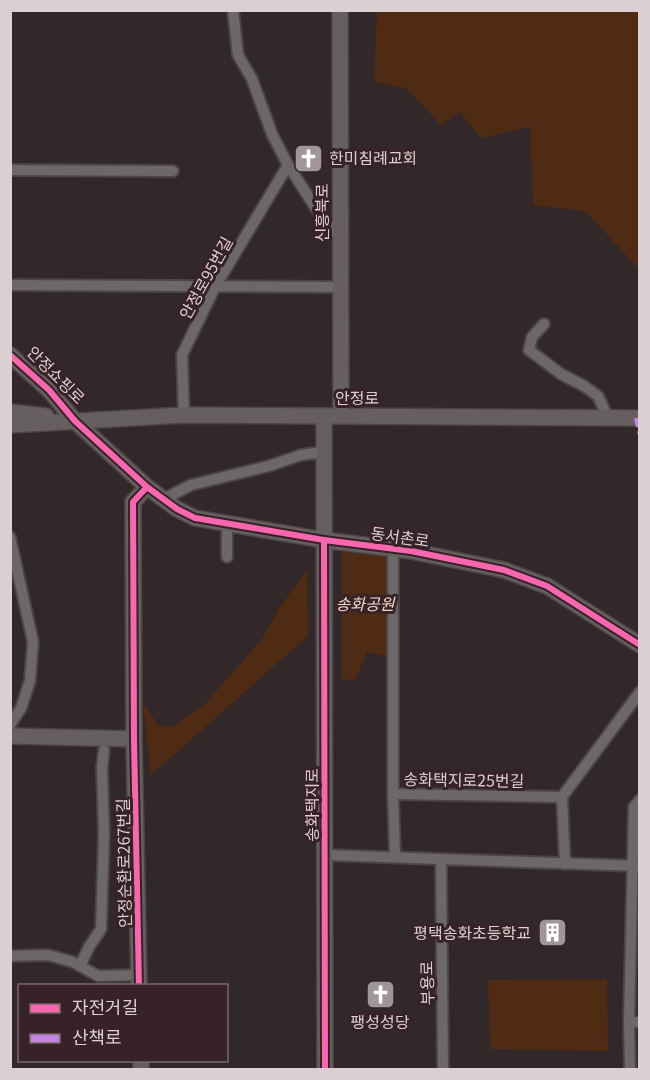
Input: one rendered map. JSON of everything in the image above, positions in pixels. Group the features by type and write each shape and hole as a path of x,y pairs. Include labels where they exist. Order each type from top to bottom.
{"street":[{"path":"233,10 238,55 252,79 272,134 288,165 321,216 340,237"},
{"name":"신흥북로","path":"340,10 341,416"},
{"name":"안정로95번길","path":"184,415 182,355 215,287 288,165"},
{"path":"10,170 172,171"},
{"path":"10,285 340,287"},
{"path":"544,324 532,336 529,350 561,374 598,396 608,418"},
{"name":"안정쇼핑로","path":"10,355 49,390 75,421"},
{"name":"안정로","path":"10,412 75,421"},
{"name":"안정로","path":"10,425 184,415 639,418"},
{"name":"송화택지로","path":"324,416 325,1070"},
{"name":"동서촌로","path":"75,421 162,500 195,518 324,540 411,551 504,570 537,582 582,607 639,645"},
{"path":"162,500 191,485 269,466 301,455 324,452"},
{"path":"10,736 134,740 133,502 147,487"},
{"path":"226,524 227,557"},
{"path":"10,537 33,642 30,681 21,708 10,725"},
{"name":"동서촌로","path":"393,550 393,794"},
{"path":"565,864 562,796 639,692"},
{"name":"안정순환로267번길","path":"134,740 139,980"},
{"path":"80,966 101,929 104,750"},
{"name":"송화택지로25번길","path":"395,856 393,794 562,796"},
{"path":"630,1070 634,1022 636,866 634,807 639,800"},
{"path":"326,855 636,866"},
{"name":"부용로","path":"441,859 443,1070"},
{"path":"10,956 48,955 80,966 98,976 139,980"}],"green space":[{"path":"377,11 639,11 639,269 585,211 533,205 530,127 481,138 460,112 441,125 406,88 374,82"},
{"name":"송화공원","path":"342,552 386,556 389,657 367,652 355,680 342,679"},
{"path":"307,570 308,636 151,775 143,703 159,726 173,726 206,703 262,639 280,607"},
{"path":"607,979 608,1051 490,1049 488,980"}],"marked path":[{"path":"636,418 640,434"}],"cycle path":[{"path":"10,355 49,390 75,421 147,487 177,509 195,518 324,540 411,551 504,570 547,586 640,645"},
{"path":"139,984 134,739 133,502 147,487"},
{"path":"324,540 325,1070"}],"place":[{"name":"한미침례교회","path":"308,158"},
{"name":"평택송화초등학교","path":"552,933"},
{"name":"팽성성당","path":"380,994"}]}
